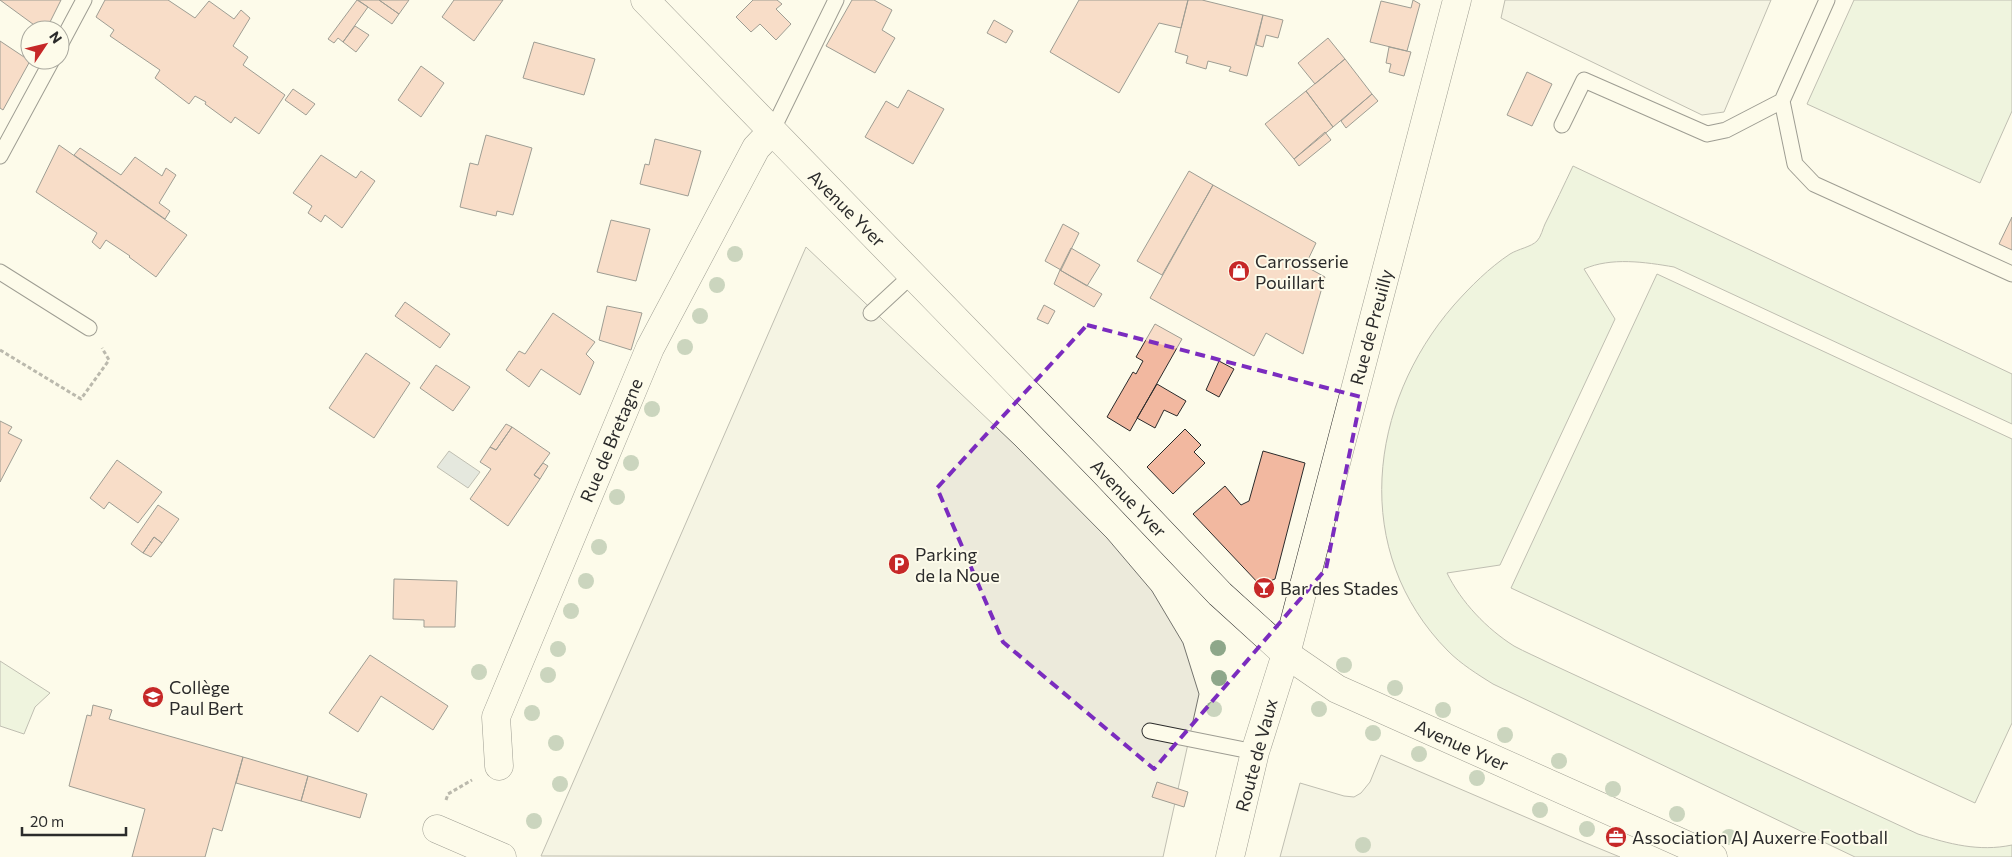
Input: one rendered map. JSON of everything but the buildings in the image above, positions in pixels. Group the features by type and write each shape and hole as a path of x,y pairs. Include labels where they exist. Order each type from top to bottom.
{"street":[{"name":"Avenue Yver","path":"645,0 1104,472 1220,594 1286,654 1337,690 1713,857"},
{"name":"Rue de Preuilly","path":"1286,654 1456,0"},
{"name":"Rue de Bretagne","path":"500,766 496,717 650,348 756,148 772,131"},
{"name":"Route de Vaux","path":"1230,857 1255,752 1286,654"},
{"path":"437,829 502,857"}],"lane":[{"path":"70,26 84,0"},
{"path":"772,131 836,0"},
{"path":"1827,0 1782,101 1795,164 1814,184 2012,274"},
{"path":"0,156 47,70"},
{"path":"1562,125 1584,80 1708,134 1726,130 1782,101"},
{"path":"0,272 89,328"},
{"path":"871,313 912,275"},
{"path":"1150,731 1255,752"}],"path":[{"path":"0,350 81,399 109,360 89,328"}],"highlighted area":[{"path":"1087,325 1361,397 1326,569 1154,769 1003,642 937,488"}],"green space":[{"path":"1854,0 2012,0 2012,111 1980,183 1807,104"},
{"path":"1573,166 2012,374 2012,424 1674,267 1628,262 1594,265 1584,269 1615,319 1500,565 1447,573 1453,584 1467,604 1494,632 1522,650 1918,834 1964,846 1988,848 2012,845 2012,857 1855,857 1493,684 1453,656 1417,612 1396,569 1384,524 1382,478 1388,432 1403,387 1425,344 1460,298 1502,259 1513,252 1531,245 1538,239"},
{"path":"1657,274 2012,439 2012,723 1975,803 1511,588"},
{"path":"0,661 50,693 35,707 24,734 0,726"}],"shaded area":[{"path":"1505,0 1771,0 1724,112 1702,115 1501,18"},
{"name":"Parking de la Noue","path":"806,247 1015,445 1107,538 1152,591 1183,643 1199,694 1163,857 541,856"},
{"path":"449,451 480,472 468,488 437,467"},
{"path":"1381,755 1620,857 1280,857 1300,783 1344,796 1354,797 1361,793 1370,782"}],"place":[{"name":"Carrosserie Pouillart","path":"1239,271"},
{"name":"Parking de la Noue","path":"899,564"},
{"name":"Bar des Stades","path":"1264,588"},
{"name":"Collège Paul Bert","path":"153,697"},
{"name":"Association AJ Auxerre Football","path":"1616,837"}]}
